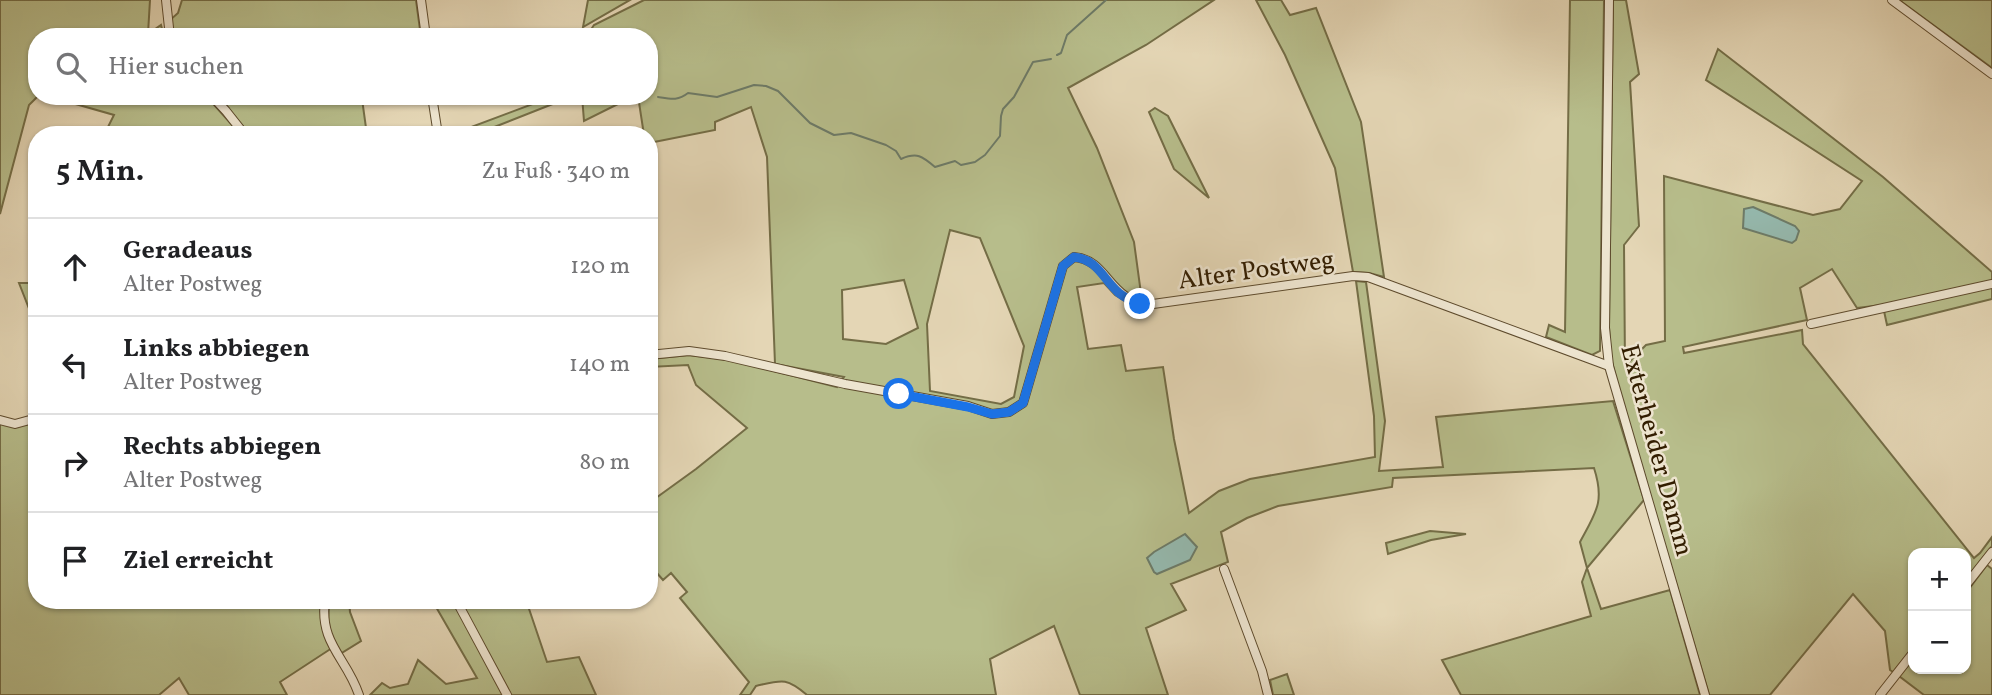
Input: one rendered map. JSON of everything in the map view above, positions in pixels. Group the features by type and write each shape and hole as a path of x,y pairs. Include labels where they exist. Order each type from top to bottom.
{"street":[{"path":"166,0 169,28"},
{"path":"421,0 425,28"},
{"name":"Exterheider Damm","path":"1609,0 1605,328 1609,366 1705,695"},
{"path":"1892,0 1992,74"},
{"path":"220,105 238,126"},
{"path":"433,105 437,126"},
{"name":"Alter Postweg","path":"658,354 689,351 725,355 845,384 992,414 1009,412 1023,403 1063,266 1074,257 1089,261 1100,270 1117,292 1140,304 1353,276 1368,277 1609,366"},
{"path":"1811,324 1992,284"},
{"path":"0,420 15,424 28,420"},
{"path":"1971,580 1989,562 1992,552"},
{"path":"1224,569 1269,695"},
{"path":"324,609 328,638 359,695"},
{"path":"461,609 507,695"},
{"path":"1880,695 1908,659"}],"green space":[{"path":"0,0 150,0 148,28 28,28 29,105 0,214"},
{"path":"182,0 416,0 420,28 170,28 169,21 178,13"},
{"path":"588,0 630,0 583,27"},
{"path":"644,0 1214,0 1146,45 1068,88 1097,148 1134,242 1142,301 1128,303 1115,295 1104,283 1077,287 1088,349 1121,345 1126,371 1163,367 1189,513 1219,491 1250,479 1375,457 1374,416 1356,281 1366,282 1385,421 1379,471 1443,467 1436,417 1613,401 1644,500 1587,568 1580,542 1599,498 1594,468 1393,478 1392,487 1278,506 1247,518 1221,532 1228,562 1171,584 1186,610 1146,628 1168,695 1080,695 1054,626 990,659 996,695 807,695 794,685 778,681 756,686 750,695 740,695 749,682 680,598 687,592 671,573 663,580 658,574 658,496 747,428 696,385 688,365 658,367 658,358 689,355 730,360 837,387 844,377 775,364 767,157 751,107 715,122 715,130 658,141 658,126 643,126 639,105 658,105 658,28 592,28","holes":["950,230 980,238 1024,346 1014,397 1001,404 930,391 927,324","904,280 918,328 886,344 843,339 842,290"]},
{"path":"1256,0 1281,0 1290,15 1316,8 1361,122 1384,277 1353,272 1335,168 1285,55"},
{"path":"1570,0 1604,0 1600,351 1592,355 1546,337 1549,325 1565,332"},
{"path":"1613,0 1626,0 1639,74 1630,82 1639,226 1624,245 1625,366 1646,345 1665,341 1664,176 1813,215 1840,209 1862,181 1706,80 1718,49 1883,177 1992,272 1992,281 1857,308 1832,269 1800,288 1807,320 1683,347 1684,353 1802,330 1803,344 1966,548 1908,548 1908,653 1893,672 1890,670 1885,631 1853,594 1770,695 1709,695 1619,390 1611,358 1609,327"},
{"path":"1899,0 1992,0 1992,68"},
{"path":"79,105 214,105 233,126 108,126 114,115"},
{"path":"225,105 363,105 366,126 243,126"},
{"path":"530,105 550,105 497,126 474,126"},
{"path":"583,105 616,105 584,121"},
{"path":"1155,108 1168,116 1209,198 1174,169 1149,112"},
{"path":"19,283 28,283 28,306"},
{"path":"1992,286 1992,299 1887,325 1884,311"},
{"path":"28,422 28,609 323,609 322,627 332,648 280,682 287,695 189,695 179,678 159,695 0,695 0,424"},
{"path":"1430,531 1466,534 1431,540 1388,554 1386,543"},
{"path":"1992,537 1992,546 1971,573 1971,554 1974,558"},
{"path":"1987,565 1992,569 1992,695 1924,695 1899,676 1908,665 1908,674 1971,674 1971,586"},
{"path":"1587,568 1601,609 1670,590 1700,695 1461,695 1442,660 1591,616 1582,582"},
{"path":"329,609 350,609 361,641 340,654 328,626"},
{"path":"437,609 458,609 505,695 370,695 382,683 390,688 408,684 418,660 446,684 477,678"},
{"path":"464,609 529,609 547,662 579,657 596,695 511,695"},
{"path":"1287,674 1294,695 1273,695 1270,680"}],"water":[{"path":"1753,207 1795,226 1799,231 1796,240 1792,243 1743,228 1744,209"},
{"path":"1185,534 1197,547 1190,560 1157,574 1154,572 1147,558"}],"waterway":[{"path":"1057,55 1061,53 1067,35 1106,0"},
{"path":"658,97 671,99 688,93 717,97 754,85 766,86 778,91 810,123 834,135 851,133 886,145 896,151 901,159 915,156 923,158 935,167 955,161 961,165 975,162 985,155 1000,136 1003,109 1014,97 1033,62 1051,59"}],"route":[{"path":"899,394 992,414 1009,412 1023,403 1063,266 1074,257 1089,261 1100,270 1117,292 1140,304"}]}
